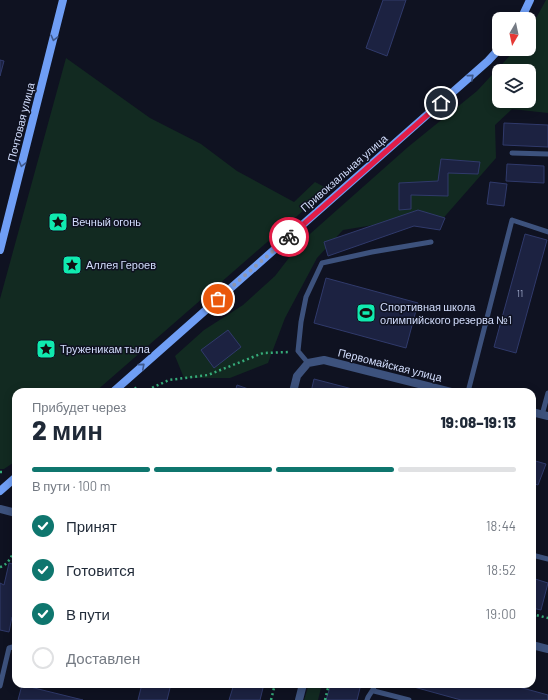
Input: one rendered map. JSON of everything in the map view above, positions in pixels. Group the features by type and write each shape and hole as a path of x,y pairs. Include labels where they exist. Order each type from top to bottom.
{"main road":[{"name":"Почтовая улица","path":"0,250 3,224 63,0"},
{"path":"524,12 530,0"},
{"name":"Привокзальная улица","path":"118,388 492,56"},
{"path":"0,491 12,480"}],"street":[{"name":"Первомайская улица","path":"308,362 324,360 435,388"},
{"path":"294,388 297,376 308,362"},
{"path":"0,508 12,512"},
{"path":"536,646 548,649"},
{"path":"299,700 302,688"}],"lane":[{"path":"512,153 548,154"},
{"path":"469,388 512,220 548,232"},
{"path":"308,362 298,351 301,322 306,297 322,263 372,252 431,242"},
{"path":"545,416 548,393"},
{"path":"536,556 548,559"},
{"path":"0,686 9,648 12,647"},
{"path":"367,700 368,696 374,691 375,688"},
{"path":"374,691 409,700"}],"path":[{"path":"152,388 169,380 208,375 263,353 298,351"},
{"path":"0,567 4,566 12,555"},
{"path":"536,615 548,618"},
{"path":"270,700 274,688"},
{"path":"325,700 328,688"}],"green space":[{"path":"546,0 548,0 548,113 512,109 495,125 496,158 439,223 386,223 343,230 317,258 285,318 268,363 230,378 184,378 175,356 204,330 243,305 275,276 302,241 408,147 477,91 492,75 492,108 536,108 536,64 502,64 510,56 536,56 536,18"},
{"path":"66,58 150,118 201,144 237,171 294,202 315,182 330,190 312,203 100,388 12,388 12,464 4,469 0,469 0,299"},
{"path":"308,688 321,688 318,700 304,700"}],"building":[{"path":"383,0 406,0 387,56 366,48"},
{"path":"0,60 4,61 0,76"},
{"path":"504,123 548,125 548,147 503,145"},
{"path":"441,159 480,162 478,174 448,173 448,196 411,195 411,209 399,210 399,183 438,181"},
{"path":"507,164 544,166 544,183 506,181"},
{"path":"490,182 507,184 504,206 487,204"},
{"path":"418,210 445,218 440,230 414,226 328,256 324,242"},
{"path":"525,234 547,240 516,353 494,347"},
{"path":"326,278 418,303 406,348 314,323"},
{"path":"228,330 241,347 214,368 201,350"},
{"path":"314,379 349,388 312,388"},
{"path":"237,385 246,388 236,388"},
{"path":"536,461 546,464 538,485 536,484"},
{"path":"9,563 12,564 12,617 9,632 0,630 0,583 4,585"},
{"path":"536,579 548,583 541,610 536,609"},
{"path":"21,688 34,688 83,700 18,700"},
{"path":"141,688 170,688 167,700 138,700"},
{"path":"233,688 263,688 260,700 229,700"},
{"path":"330,688 360,688 357,700 326,700"},
{"path":"418,688 523,688 548,695 548,700 461,700"}],"way so far":[{"path":"218,299 289,237"}],"place":[{"name":"Вечный огонь","path":"58,222"},
{"name":"Аллея Героев","path":"72,265"},
{"name":"Спортивная школа олимпийского резерва №1","path":"366,313"},
{"name":"Труженикам тыла","path":"46,349"}],"route":[{"path":"289,237 441,103"}]}
